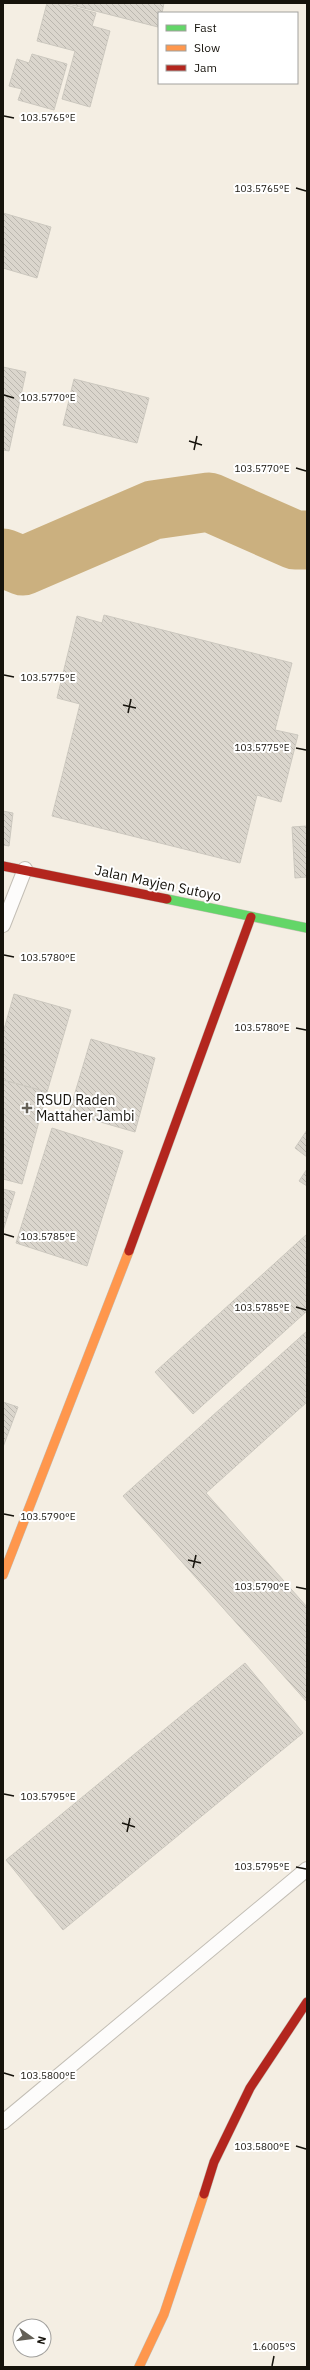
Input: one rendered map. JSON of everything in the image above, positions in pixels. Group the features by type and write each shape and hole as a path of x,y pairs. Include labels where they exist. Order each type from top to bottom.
{"street":[{"name":"Jalan Mayjen Sutoyo","path":"3,866 25,869 307,928"},
{"path":"3,1575 152,1190 251,917"},
{"path":"139,2367 164,2314 214,2162 250,2088 307,2002"}],"lane":[{"path":"3,925 25,869"},
{"path":"3,2122 307,1868"}],"building":[{"path":"47,3 59,3 96,13 92,26 110,31 90,107 62,99 75,51 37,41"},
{"path":"64,3 164,3 162,12 158,12 158,27"},
{"path":"32,54 67,64 54,110 18,100 22,89 9,86 17,59 29,63"},
{"path":"3,213 51,227 37,278 3,268"},
{"path":"3,367 26,372 9,451 3,450"},
{"path":"74,379 149,398 137,443 63,425"},
{"path":"104,615 292,663 275,730 298,735 281,802 257,795 240,863 52,816 80,704 57,698 77,616 102,623"},
{"path":"3,811 13,813 9,846 3,845"},
{"path":"307,826 307,877 295,878 292,827"},
{"path":"14,994 71,1010 47,1092 3,1080 3,1033"},
{"path":"91,1039 155,1058 135,1132 69,1113"},
{"path":"3,1080 47,1092 22,1184 3,1179"},
{"path":"52,1128 123,1151 87,1266 16,1243"},
{"path":"307,1130 307,1157 295,1148"},
{"path":"307,1169 307,1186 299,1181"},
{"path":"3,1189 15,1192 3,1231"},
{"path":"307,1234 307,1311 193,1414 155,1372"},
{"path":"307,1331 307,1402 206,1493 307,1607 307,1702 123,1496"},
{"path":"3,1402 18,1407 3,1447"},
{"path":"245,1663 303,1733 63,1930 6,1860"}],"waterway":[{"path":"3,558 23,566 153,510 209,502 295,540 307,540"}],"traffic: fast":[{"path":"167,899 307,928"}],"traffic: slow":[{"path":"3,1575 129,1251"},
{"path":"139,2367 164,2314 204,2194"}],"traffic: jam":[{"path":"3,866 167,899"},
{"path":"129,1251 251,917"},
{"path":"204,2194 214,2162 250,2088 307,2002"}],"place":[{"name":"RSUD Raden Mattaher Jambi","path":"27,1108"}]}
